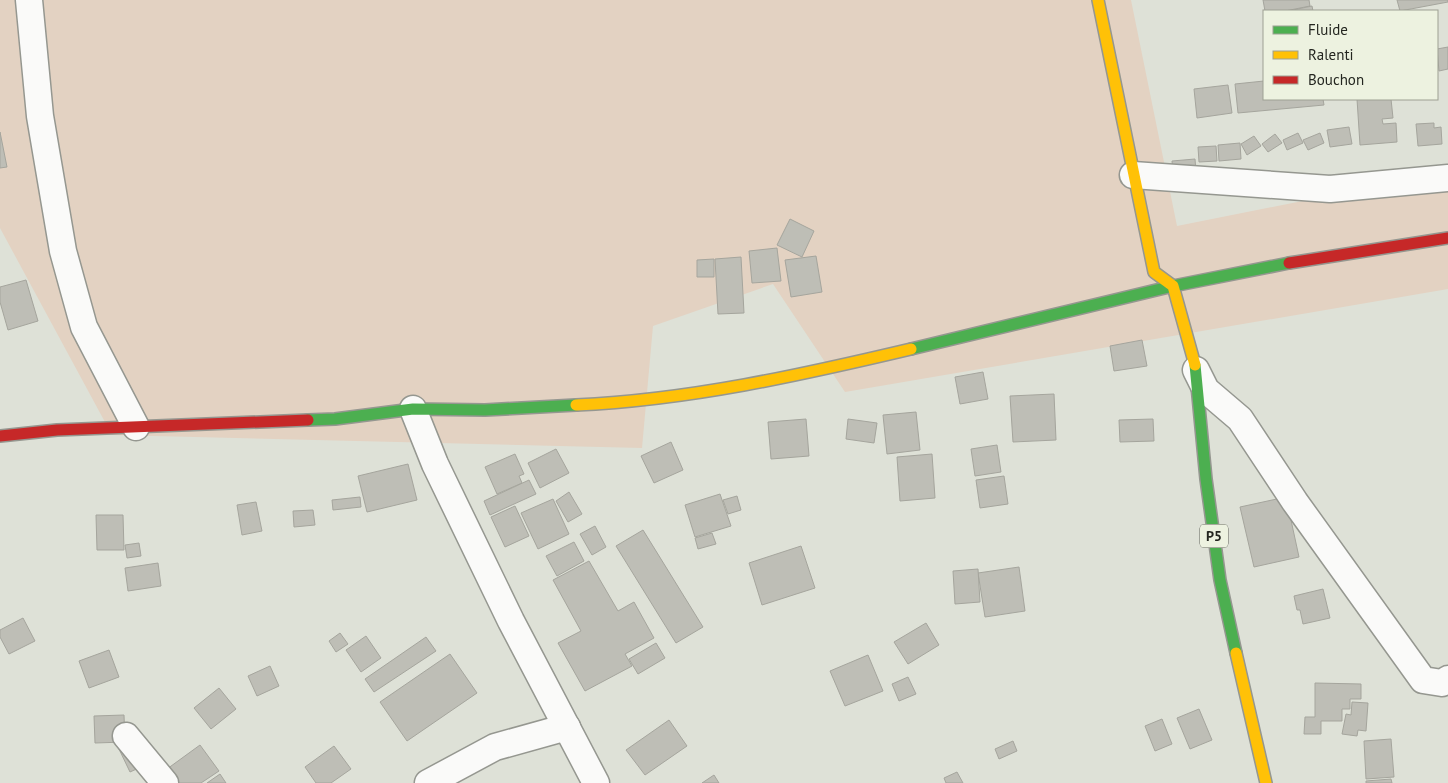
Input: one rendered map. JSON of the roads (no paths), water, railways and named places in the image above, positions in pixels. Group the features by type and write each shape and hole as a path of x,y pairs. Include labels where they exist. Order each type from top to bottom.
{"street":[{"path":"29,0 40,116 63,251 84,327 136,427"},
{"path":"1098,0 1144,232 1154,272 1173,286"},
{"path":"1133,175 1330,189 1448,178"},
{"path":"0,436 136,427 335,419 413,409 485,410 627,402 745,386 806,374 1173,286 1318,257 1448,238"},
{"name":"P5","path":"1173,286 1196,370 1206,479 1220,580 1266,783"},
{"path":"1196,370 1206,390 1240,419 1295,502 1423,680 1442,683 1448,679"},
{"path":"413,409 435,464 479,555 596,783"},
{"path":"428,783 496,747 567,727"},
{"path":"126,736 165,783"}]}
